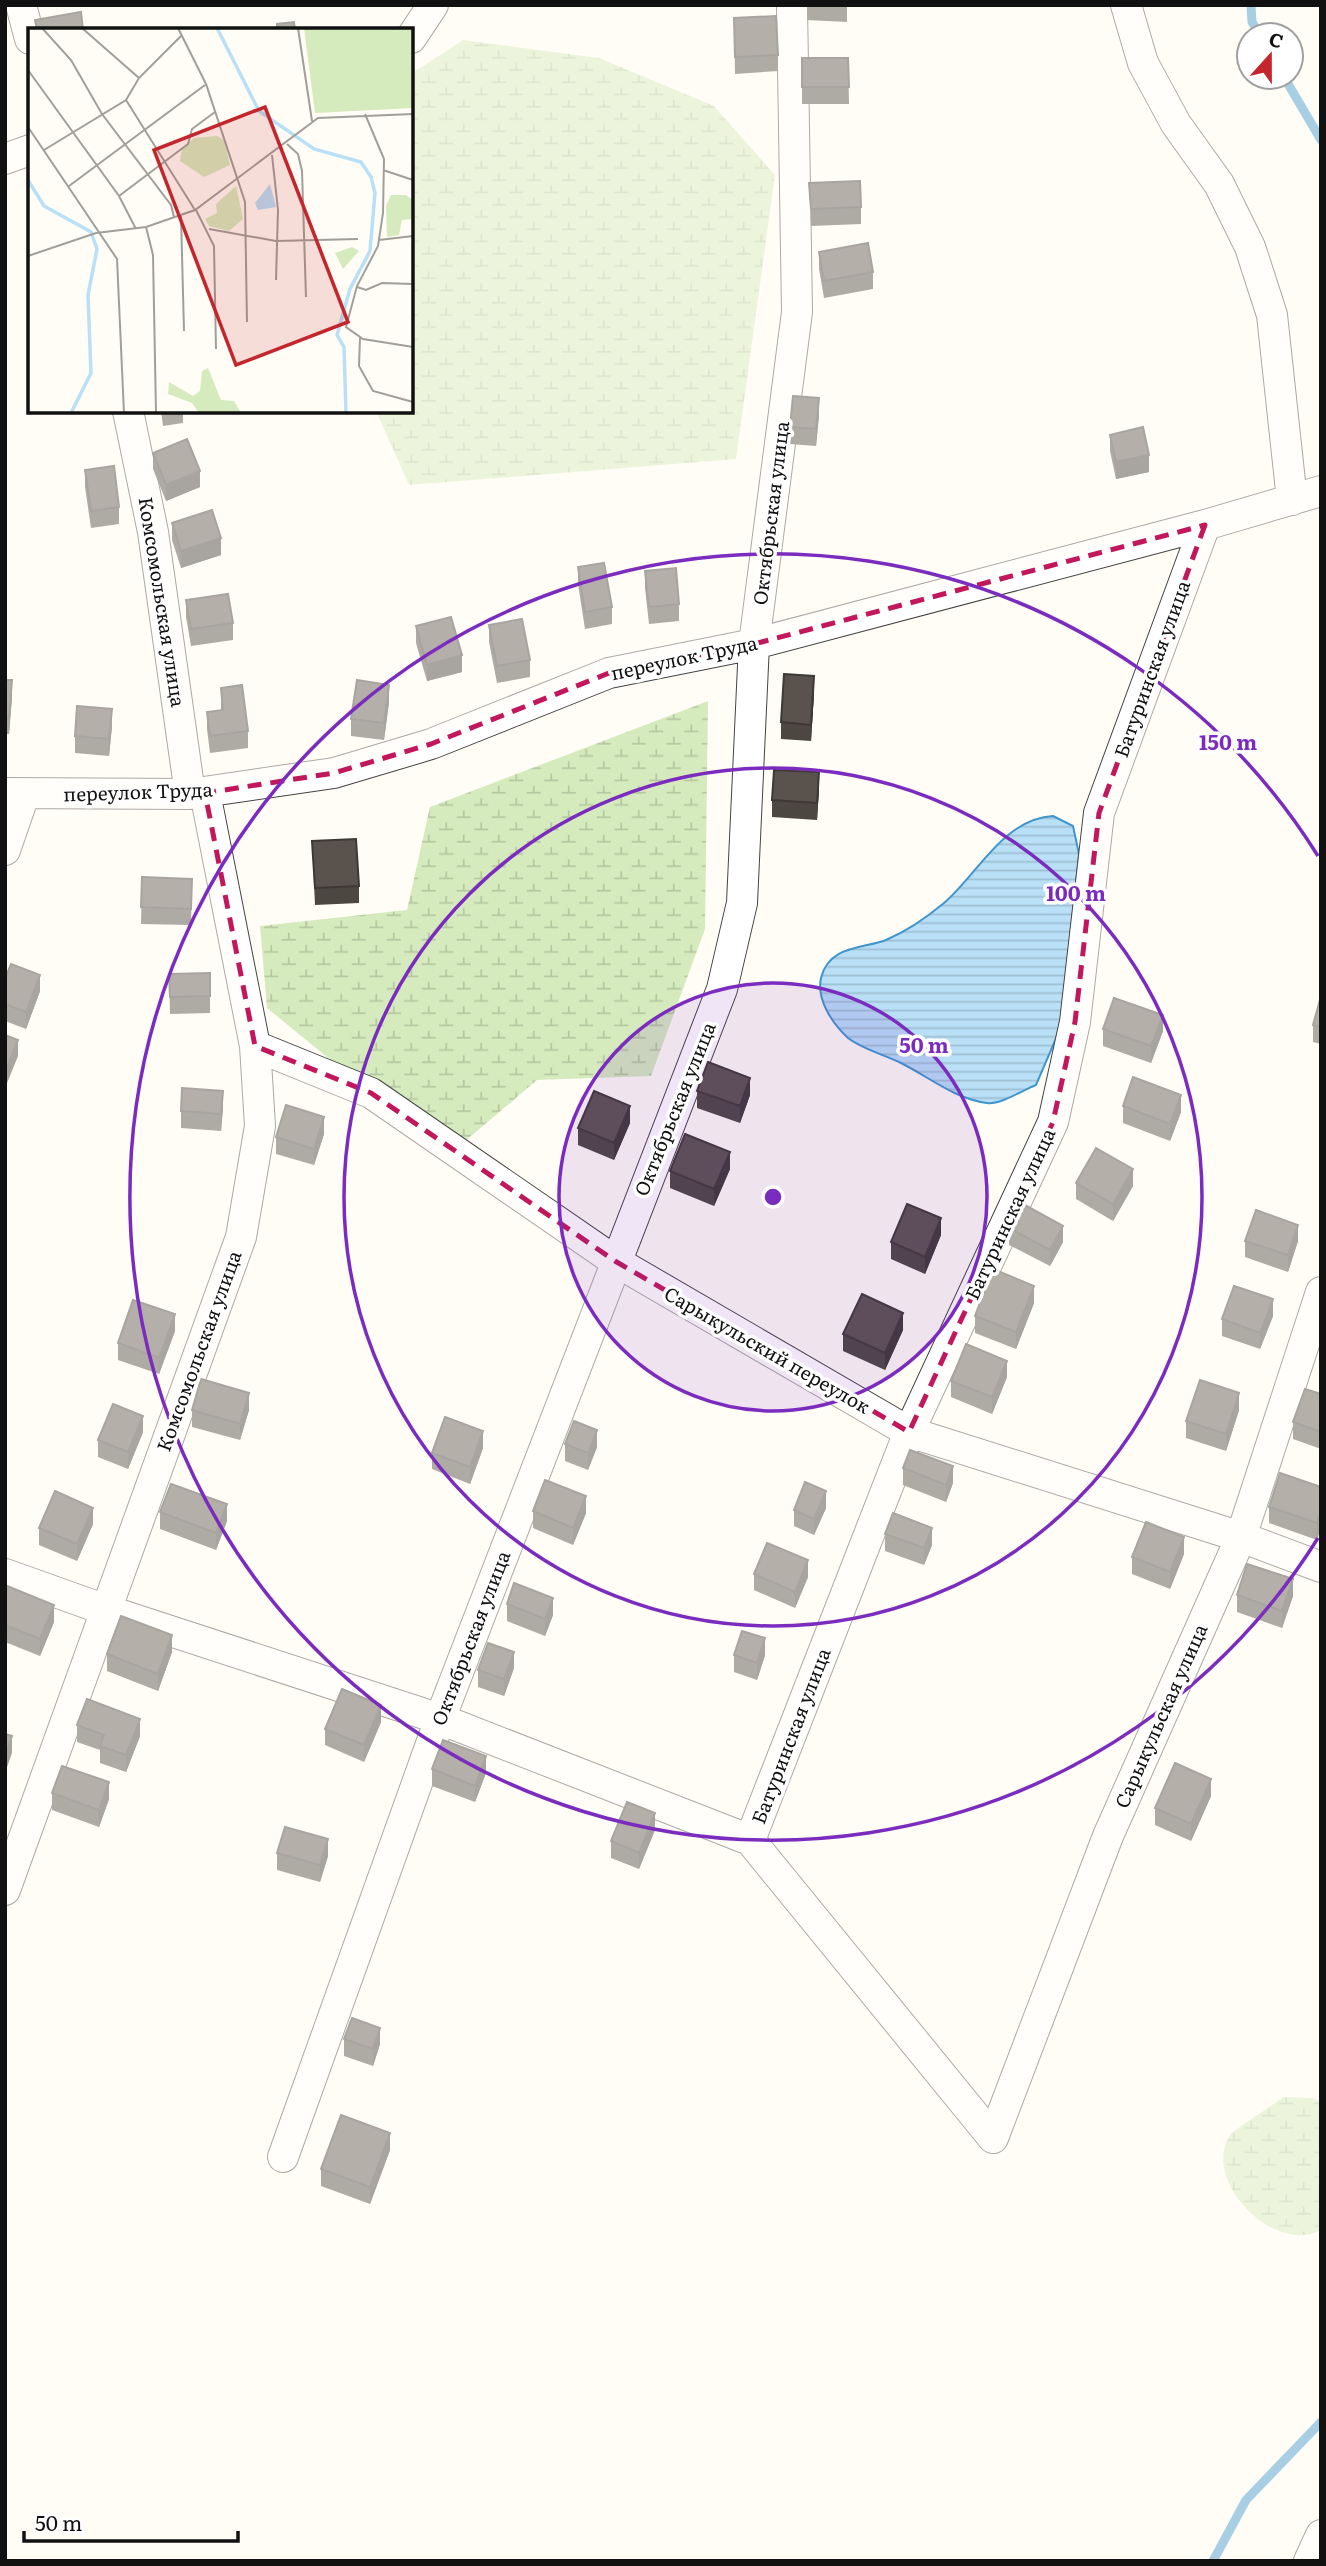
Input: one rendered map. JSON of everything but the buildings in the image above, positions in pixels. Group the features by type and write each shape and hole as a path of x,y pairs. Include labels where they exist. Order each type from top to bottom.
{"street":[{"path":"21,5 28,31"},
{"path":"413,35 433,5"},
{"name":"Октябрьская улица","path":"283,2157 440,1719 722,989 741,903 754,644 797,312 792,5"},
{"path":"1126,5 1143,63 1176,124 1219,184 1250,247 1269,304 1292,500"},
{"path":"5,159 28,151"},
{"name":"Комсомольская улица","path":"5,1890 241,1237 260,1126 255,1046 197,793 153,532 128,413"},
{"name":"переулок Труда","path":"15,794 197,793 334,773 431,744 609,673 754,644 1205,525 1321,491"},
{"name":"Батуринская улица","path":"750,1840 909,1432 1053,1122 1075,1022 1100,813 1205,525"},
{"path":"5,850 15,794"},
{"name":"Сарыкульский переулок","path":"255,1046 371,1093 615,1261 909,1432 1241,1537 1321,1567"},
{"name":"Сарыкульская улица","path":"750,1840 993,2138 1108,1836 1241,1537 1321,1292"},
{"path":"5,1574 106,1610 440,1719 750,1840"},
{"path":"1309,2561 1321,2535"}],"highlighted area":[{"path":"1205,525 1099,813 1075,1022 1053,1122 909,1432 615,1261 371,1093 255,1046 205,793 334,773 431,744 609,673 754,644"}],"green space":[{"path":"463,40 599,58 714,106 775,175 736,459 409,485 377,413 413,413 413,73"},
{"path":"708,701 705,929 651,1076 537,1080 464,1142 338,1066 267,1008 260,926 407,910 430,807"},
{"path":"1283,2097 1313,2098 1321,2102 1321,2230 1302,2235 1282,2232 1263,2223 1246,2208 1233,2191 1225,2171 1224,2152 1231,2134"}],"water":[{"path":"1053,816 1073,826 1079,854 1061,1027 1036,1085 998,1102 975,1101 848,1038 832,1019 821,995 821,978 831,959 848,950 886,940 916,924 956,891 1006,837 1035,819"}],"waterway":[{"path":"1251,5 1252,21"},
{"path":"1292,91 1321,140"},
{"path":"1213,2561 1246,2500 1321,2422"}]}
